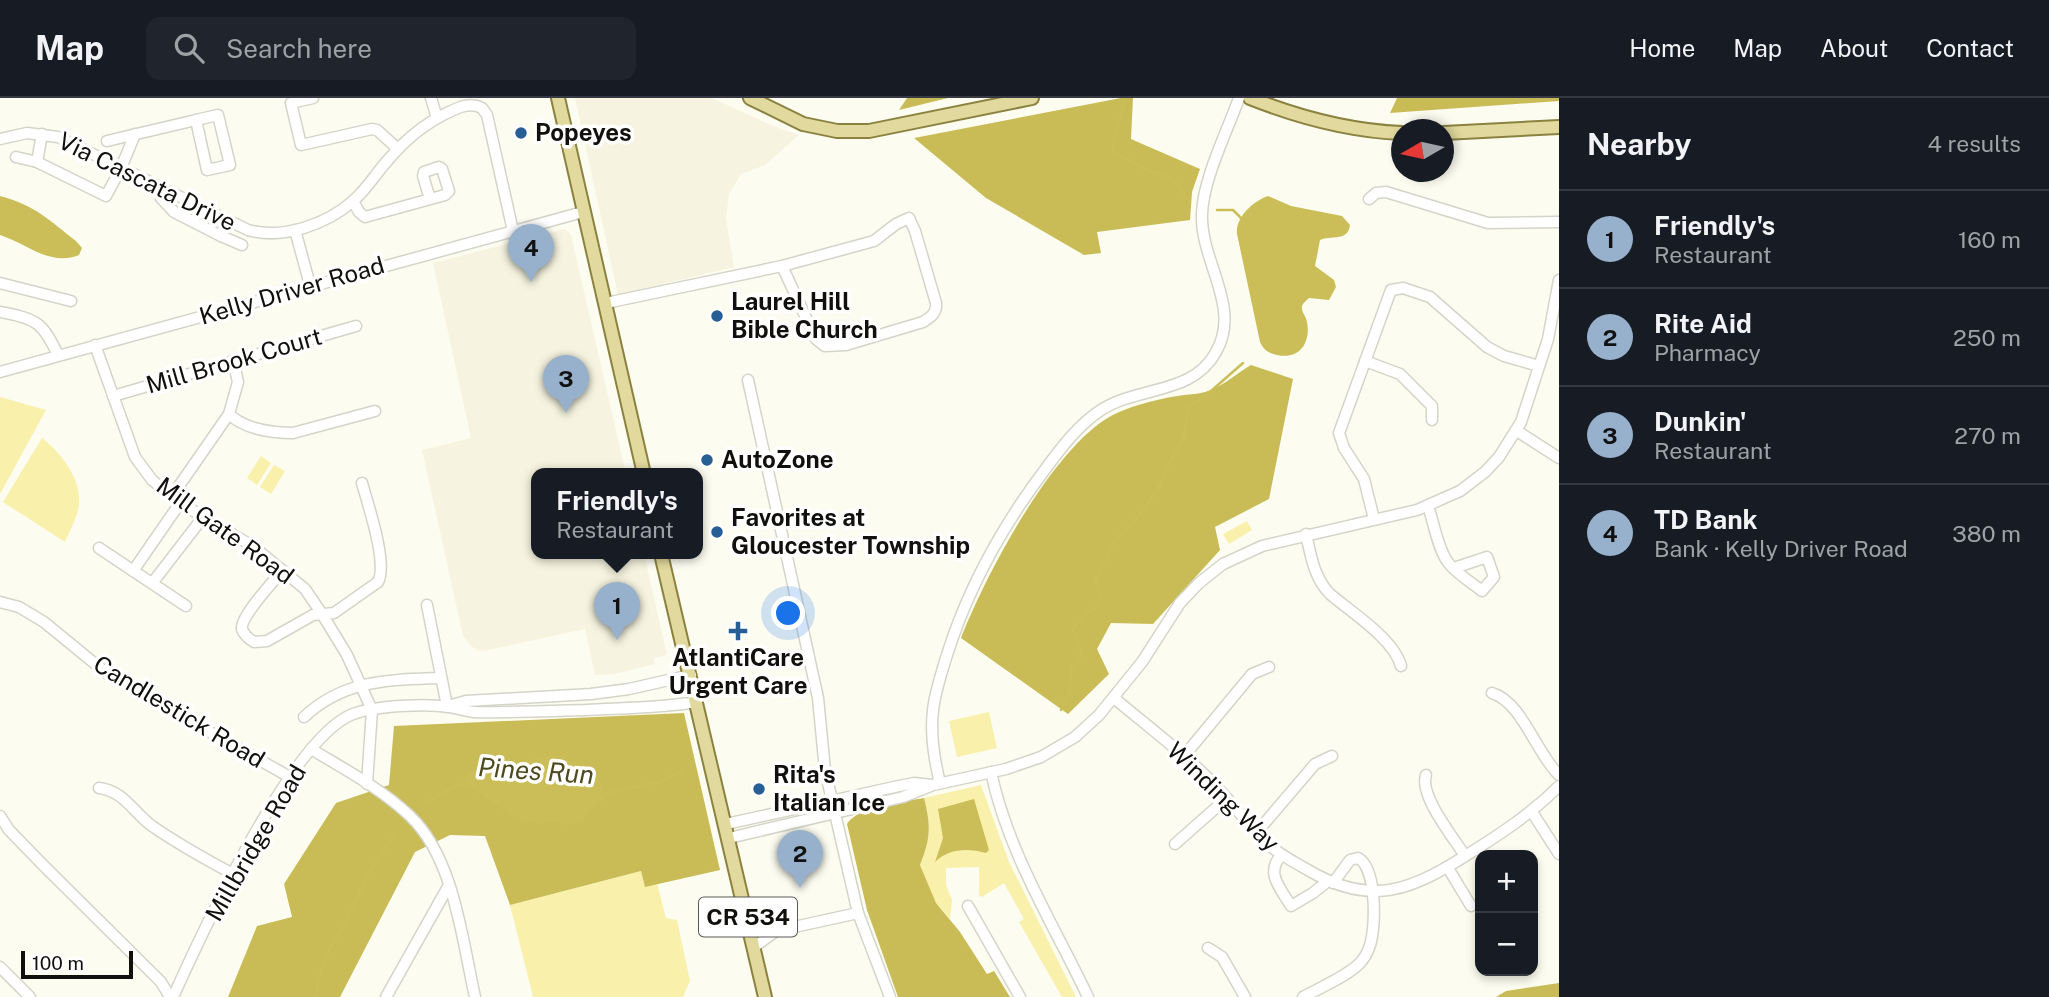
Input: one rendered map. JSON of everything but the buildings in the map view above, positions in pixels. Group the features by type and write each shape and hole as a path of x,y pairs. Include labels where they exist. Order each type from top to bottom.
{"main road":[{"path":"558,98 643,468"},
{"path":"750,98 803,124 836,131 869,131 1032,98"},
{"path":"1250,98 1331,123 1391,132"},
{"path":"1454,132 1559,127"},
{"name":"CR 534","path":"663,559 765,997"}],"street":[{"path":"313,98 291,103 301,145 372,129 377,130 398,149"},
{"path":"431,98 437,118"},
{"path":"936,784 932,733 933,709 940,678 967,602 988,558 1020,503 1077,430 1099,411 1130,396 1192,378 1206,367 1220,344 1225,326 1224,308 1204,242 1202,214 1208,183 1239,98"},
{"name":"Via Cascata Drive","path":"0,139 20,134 42,134 66,140 254,232 295,230 335,215 353,201 398,149 418,131 437,118 468,105 482,108 487,115 513,231"},
{"path":"107,141 135,134 195,120 218,115 230,165 207,170 195,120"},
{"path":"1559,127 1559,135"},
{"path":"37,162 42,134"},
{"path":"16,157 37,162 106,196 135,134"},
{"path":"163,188 161,198 174,212 242,245"},
{"path":"1369,199 1376,193 1391,193 1488,222 1559,222"},
{"path":"353,201 365,217 429,199"},
{"name":"Kelly Driver Road","path":"0,372 583,212"},
{"path":"606,303 782,266 874,241 896,224 909,218 937,309 933,316 923,322 846,345 825,346 816,339 782,266"},
{"path":"221,236 227,220"},
{"path":"295,230 310,285"},
{"path":"729,838 903,797 936,784 1026,763 1055,749 1087,727 1142,662 1181,603 1223,564 1247,551 1306,534 1428,506 1460,491 1499,457 1517,431 1529,403 1551,327 1559,281"},
{"path":"0,283 71,301"},
{"path":"1374,519 1364,479 1344,448 1339,433 1391,290 1399,287 1435,299 1482,344 1493,351 1539,366"},
{"path":"0,312 37,321 46,331 58,355"},
{"name":"Mill Brook Court","path":"113,396 356,326"},
{"name":"Mill Gate Road","path":"95,345 135,457 152,480 176,499 254,547 281,572 305,589 347,655 372,709"},
{"path":"133,570 229,414 238,382 233,360"},
{"path":"1365,361 1403,377 1432,406 1432,420"},
{"path":"748,380 818,698 825,770 832,801 858,913 890,997"},
{"path":"229,414 239,424 293,433 375,411"},
{"path":"1517,431 1559,458"},
{"path":"281,572 242,625 246,635 254,642 259,643 313,615 334,613 378,582 382,576 380,556 362,483"},
{"path":"1428,506 1446,559 1454,568"},
{"path":"153,582 204,516"},
{"path":"1306,534 1315,572 1325,590 1391,645 1401,666"},
{"path":"99,548 186,606"},
{"name":"Candlestick Road","path":"0,602 19,607 44,622 110,676 288,776"},
{"path":"427,605 447,706"},
{"path":"1184,755 1248,679 1257,671 1269,667"},
{"name":"Millbridge Road","path":"172,997 233,874 288,776 311,749 343,719 372,709 447,706 466,701 591,694 629,689 691,675"},
{"path":"304,717 323,700 360,684 441,678"},
{"path":"1492,693 1508,701 1547,762 1559,775"},
{"name":"Winding Way","path":"1114,698 1184,755 1282,855 1330,882 1373,891 1407,887 1448,868 1532,811 1559,786"},
{"name":"Millbridge Road","path":"447,706 471,712 512,712 651,707 697,702"},
{"path":"367,784 372,709"},
{"path":"311,749 410,815 428,837 443,863 475,997"},
{"path":"1257,832 1315,764 1332,756"},
{"path":"991,772 1004,824 1018,858 1088,997"},
{"path":"1426,775 1424,786 1428,797 1465,856"},
{"path":"726,824 906,785 936,784"},
{"path":"99,788 109,789 123,797 148,823 182,846 233,874"},
{"path":"1175,844 1227,797"},
{"path":"1532,811 1559,854"},
{"path":"0,816 9,830 161,982 172,997"},
{"path":"1282,855 1273,871 1291,906 1330,882 1347,862 1356,858 1363,861 1370,870 1373,891 1372,938 1364,958 1349,971 1303,997"},
{"path":"1448,868 1471,906"},
{"path":"386,997 449,885"},
{"path":"968,906 1020,997"},
{"path":"750,927 776,930 858,913"},
{"path":"754,947 776,930"},
{"path":"1208,948 1222,957 1245,997"},
{"path":"0,967 30,997"}],"shaded area":[{"path":"575,98 712,98 799,135 765,165 741,174 729,194 726,218 734,267 618,295"},
{"path":"907,98 948,98 899,110"},
{"path":"1121,98 1133,98 1131,139 1200,169 1192,192 1190,220 1097,232 1101,253 1084,255 986,198 914,138"},
{"path":"1397,98 1559,98 1559,101 1390,113"},
{"path":"565,229 571,235 625,468 531,468 531,559 645,559 667,655 654,658 655,664 614,674 595,675 585,629 479,651 463,636 422,450 471,438 433,263"},
{"path":"1251,365 1293,379 1269,499 1215,527 1220,550 1153,624 1111,623 1097,649 1109,674 1068,714 961,638 987,580 1025,512 1070,451 1094,428 1117,413 1133,407 1211,390"},
{"path":"0,397 46,410 0,494"},
{"path":"42,438 69,467 79,495 78,510 65,542 3,502"},
{"path":"261,456 271,463 257,485 247,478"},
{"path":"274,465 285,471 271,494 260,487"},
{"path":"1247,521 1252,530 1229,544 1223,534"},
{"path":"989,712 997,748 957,757 949,721"},
{"path":"684,713 720,870 645,887 641,871 510,905 485,836 450,835 415,852 340,997 228,997 257,926 292,917 284,884 336,803 389,785 394,726"},
{"path":"981,785 1009,862 1076,997 1062,997 1019,922 1024,919 1004,883 982,897 979,895 979,867 946,868 946,885 952,900 950,919 936,903 920,865 929,832 924,798"},
{"path":"924,798 929,832 920,865 936,903 960,932 987,974 994,971 1010,997 898,997 867,910 847,824 871,809"},
{"path":"641,871 645,886 657,883 666,918 677,920 690,981 683,997 533,997 510,905"},
{"path":"1559,983 1559,997 1496,997 1506,991"}],"water":[{"path":"0,196 23,204 49,220 82,248 79,255 68,258 48,256 0,235"},
{"path":"1268,196 1291,206 1342,216 1350,225 1343,236 1320,240 1315,266 1334,280 1336,287 1329,300 1309,298 1303,304 1302,310 1308,329 1305,343 1298,352 1285,356 1269,352 1260,342 1237,234 1239,222 1246,211"},
{"path":"556,757 584,762 585,768 597,777 604,789 605,799 586,813 584,819 579,822 564,825 557,821 540,824 516,818 470,787 467,775 471,772 538,758"},
{"path":"974,799 989,850 986,853 972,850 953,852 935,862 943,838 938,809"}],"waterway":[{"path":"1124,98 1114,152 1145,169 1173,179 1190,203"},
{"path":"1217,210 1233,210 1241,218"},
{"path":"1061,710 1070,691 1071,669 1082,656 1073,629 1088,611 1100,606 1097,602 1100,596 1095,580 1115,540 1135,521 1159,487 1184,438 1188,406 1203,398 1243,363"},
{"name":"Pines Run","path":"603,794 659,782 684,770"},
{"name":"Pines Run","path":"427,802 455,786 468,783"},
{"name":"Pines Run","path":"316,997 327,954 347,920 372,866 396,834"}],"place":[{"name":"Popeyes","path":"521,133"},
{"name":"TD Bank","path":"531,282"},
{"name":"Laurel Hill Bible Church","path":"717,316"},
{"name":"Dunkin'","path":"566,413"},
{"name":"AutoZone","path":"707,460"},
{"name":"Favorites at Gloucester Township","path":"717,532"},
{"name":"AtlantiCare Urgent Care","path":"738,631"},
{"name":"Friendly's","path":"617,640"},
{"name":"Rita's Italian Ice","path":"759,789"},
{"name":"Rite Aid","path":"800,888"}]}
